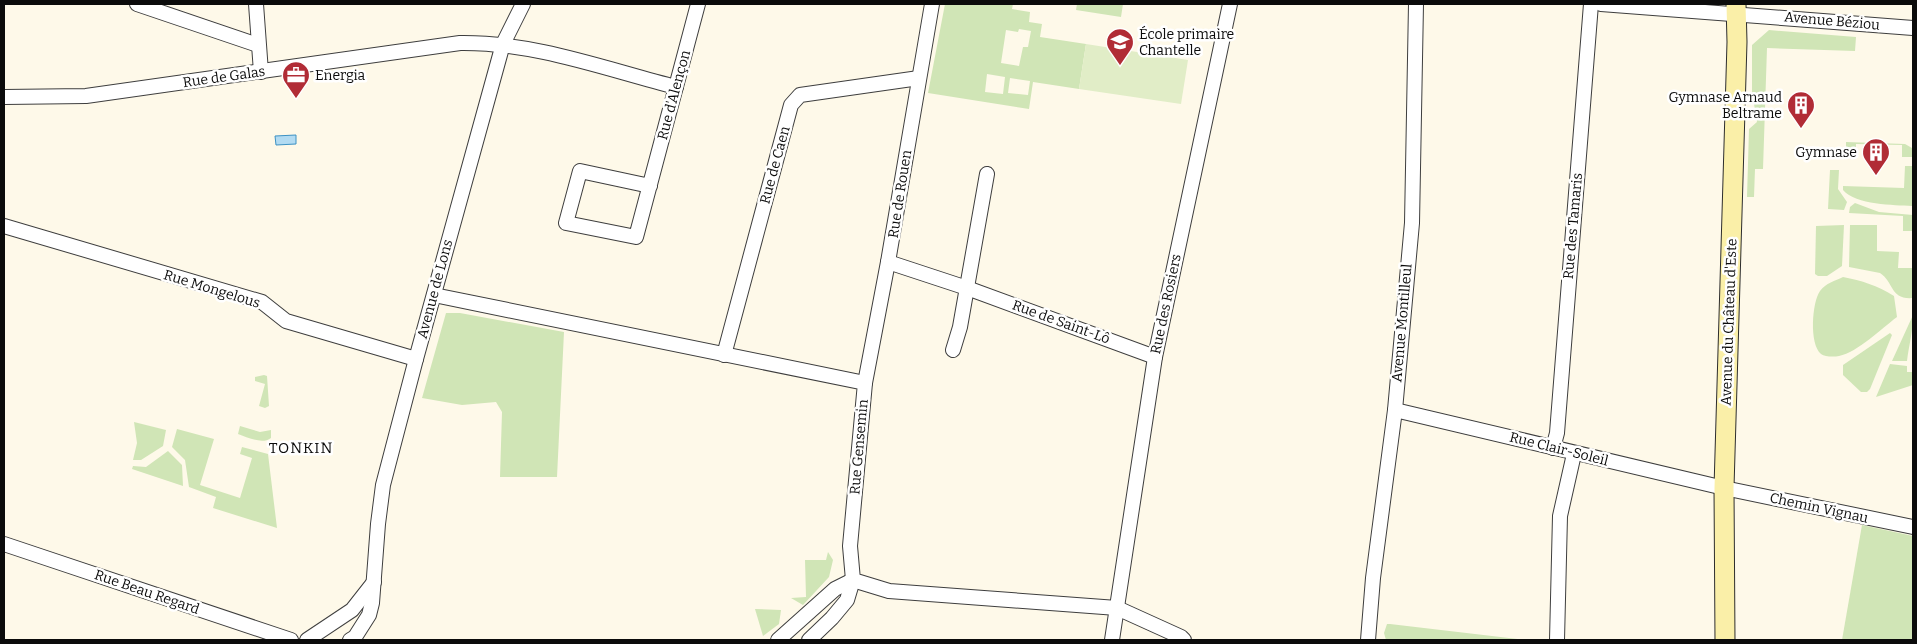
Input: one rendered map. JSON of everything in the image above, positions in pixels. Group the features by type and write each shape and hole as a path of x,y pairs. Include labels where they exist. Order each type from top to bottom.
{"street":[{"path":"136,4 258,44"},
{"path":"256,4 261,72"},
{"name":"Avenue de Lons","path":"350,640 355,637 369,615 375,582 378,524 384,485 416,359 503,44 523,4"},
{"name":"Rue d'Alençon","path":"650,186 580,171 566,223 636,237 650,186 698,4"},
{"name":"Rue de Rouen","path":"865,383 888,262 932,4"},
{"name":"Rue des Rosiers","path":"1112,640 1155,357 1230,4"},
{"name":"Avenue Montilleul","path":"1368,640 1373,578 1394,410 1412,223 1416,4"},
{"name":"Rue des Tamaris","path":"1553,448 1557,433 1591,4"},
{"name":"Avenue Béziou","path":"1601,4 1736,9 1913,28"},
{"name":"Avenue du Château d'Este","path":"1726,640 1724,488 1736,9"},
{"name":"Rue de Galas","path":"4,98 86,96 460,43 503,44 523,47 676,87"},
{"name":"Rue de Caen","path":"724,355 791,105 800,95 919,78"},
{"path":"952,350 960,327 968,288 987,174"},
{"name":"Rue Mongelous","path":"4,226 262,302 286,321 416,359"},
{"name":"Rue de Saint-Lô","path":"888,262 968,288 1155,357"},
{"name":"Rue Gensemin","path":"434,295 865,383 850,546 853,580"},
{"name":"Rue Clair-Soleil","path":"1394,410 1724,488"},
{"path":"1557,640 1560,516 1574,454"},
{"name":"Chemin Vignau","path":"1724,488 1913,527"},
{"name":"Rue Beau Regard","path":"4,544 291,640"},
{"path":"808,640 832,618 847,600 853,580"},
{"path":"778,640 835,589 853,580 889,591 1117,608 1184,640"},
{"path":"307,640 352,610 375,582"}],"green space":[{"path":"945,4 1013,4 1012,9 1030,12 1029,22 1042,24 1040,37 1086,44 1079,89 1033,82 1029,109 928,93","holes":["1019,29 1031,31 1028,47 1023,47 1019,66 1001,63 1006,30 1018,32","987,74 1005,77 1003,94 985,92","1010,78 1030,81 1028,95 1008,93"]},
{"path":"1077,4 1123,4 1121,17 1076,10"},
{"path":"1769,30 1856,37 1855,51 1767,48 1763,169 1755,169 1754,197 1747,197 1749,129 1757,122 1752,92 1752,45"},
{"path":"1086,44 1188,60 1181,104 1079,89"},
{"path":"1846,142 1905,144 1912,148 1912,157 1902,157 1902,145 1856,144 1856,153 1846,152"},
{"path":"1905,166 1912,166 1912,206 1857,199 1843,190 1843,186 1904,188"},
{"path":"1830,170 1839,170 1838,189 1847,202 1844,210 1828,209"},
{"path":"1855,203 1879,212 1913,215 1913,231 1903,231 1903,216 1849,213 1850,207"},
{"path":"1844,225 1842,266 1827,276 1818,276 1815,274 1816,226"},
{"path":"1850,225 1877,225 1877,251 1899,252 1898,268 1913,268 1913,298 1906,298 1896,293 1880,273 1849,267"},
{"path":"1843,277 1869,284 1894,296 1897,317 1854,350 1839,356 1825,356 1817,349 1813,333 1815,304 1822,288"},
{"path":"446,313 460,313 564,332 557,477 500,477 502,412 496,402 462,405 422,398"},
{"path":"1913,315 1907,361 1892,361"},
{"path":"1890,333 1892,335 1870,389 1867,392 1861,392 1843,375 1843,365"},
{"path":"1890,364 1907,366 1907,372 1913,372 1913,385 1876,397"},
{"path":"267,376 269,406 265,408 259,406 265,384 255,381 255,377"},
{"path":"134,422 166,430 163,446 141,460 133,460 137,443"},
{"path":"240,426 260,432 271,430 271,438 259,441 238,434"},
{"path":"177,429 214,439 200,485 240,498 252,458 240,454 242,447 268,454 277,528 213,508 216,497 189,487 185,460 172,447"},
{"path":"168,451 182,465 183,486 132,469 133,466 146,467"},
{"path":"1862,525 1913,536 1913,640 1842,640"},
{"path":"828,552 833,560 829,577 803,605 791,598 806,597 805,560 826,560"},
{"path":"755,609 781,610 779,624 763,636"},
{"path":"1387,624 1526,640 1386,640 1384,633"}],"water":[{"path":"296,135 296,144 276,145 275,136"}],"place":[{"name":"École primaire Chantelle","path":"1120,66"},
{"name":"Energia","path":"296,99"},
{"name":"Gymnase Arnaud Beltrame","path":"1801,129"},
{"name":"Gymnase","path":"1876,176"}],"district":[{"name":"TONKIN","path":"301,448"}]}
